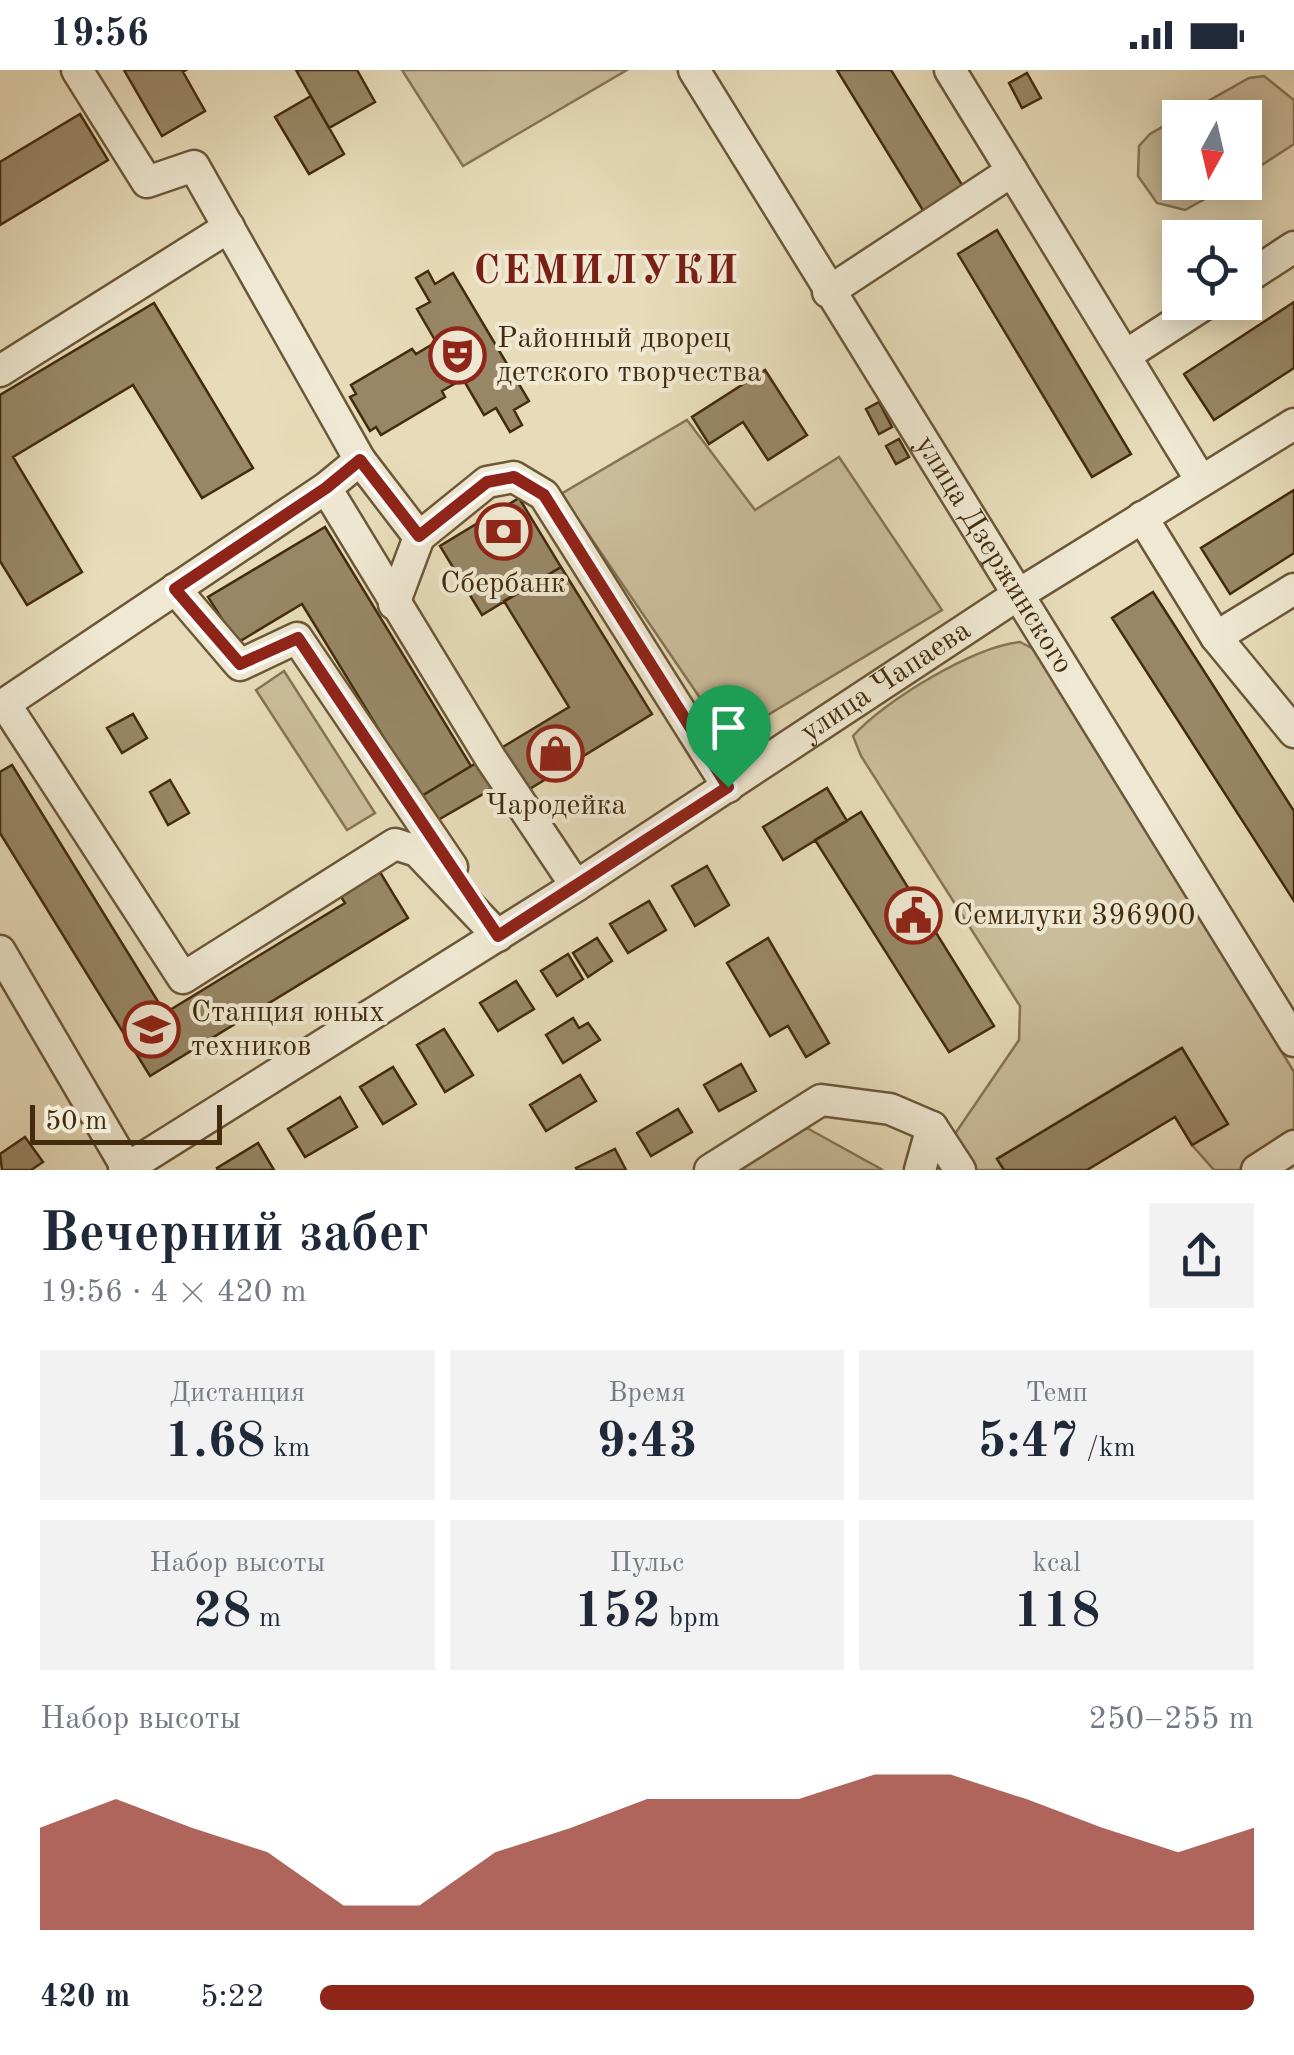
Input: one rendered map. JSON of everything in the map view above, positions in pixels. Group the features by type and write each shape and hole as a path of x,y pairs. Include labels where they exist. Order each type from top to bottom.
{"street":[{"path":"77,70 147,182 194,166 360,460 419,536"},
{"name":"улица Дзержинского","path":"694,70 1294,1040"},
{"path":"950,70 1200,479"},
{"path":"828,292 1012,171"},
{"path":"0,371 229,227"},
{"path":"1262,268 1294,247"},
{"path":"1126,355 1180,320"},
{"name":"улица Чапаева","path":"125,1169 576,886 1019,594 1294,424"},
{"path":"360,460 326,488 175,589 4,698 183,978 394,844 418,851 498,936"},
{"path":"394,604 419,536 487,482 514,477 544,495 728,787"},
{"path":"326,488 394,604 576,886"},
{"path":"1142,517 1216,637 1294,732"},
{"path":"175,589 240,664 298,638 498,936"},
{"path":"1216,637 1294,589"},
{"path":"0,951 125,1169"},
{"path":"710,1170 821,1100 890,1109 932,1127 960,1170"},
{"path":"920,1170 932,1127"},
{"path":"1257,1170 1294,1146"}],"shaded area":[{"path":"402,70 627,70 463,166"},
{"path":"1264,76 1294,100 1294,144 1262,165 1262,100 1210,100 1249,78"},
{"path":"1162,127 1162,200 1203,200 1185,210 1157,203 1138,176 1139,146"},
{"path":"687,420 755,510 839,457 942,610 728,739 561,494"},
{"path":"1020,642 1041,653 1294,1072 1294,1138 1247,1170 1214,1170 1192,1145 1227,1124 1181,1048 998,1158 1004,1170 964,1170 950,1141 1019,1040 1020,1006 861,756 853,736 886,707 931,678 978,654"},
{"path":"284,671 375,813 347,830 256,690"},
{"path":"805,1127 883,1170 737,1170"}],"building":[{"path":"124,70 186,70 183,72 205,111 162,136"},
{"path":"296,70 357,70 375,102 329,128"},
{"path":"837,70 891,70 964,188 924,212"},
{"path":"1027,73 1041,98 1022,108 1009,83"},
{"path":"311,96 344,154 309,174 275,117"},
{"path":"80,114 108,160 0,225 0,162"},
{"path":"997,230 1131,454 1092,477 958,254"},
{"path":"428,271 435,284 453,273 529,401 514,410 522,425 510,432 496,408 484,415 463,379 442,391 445,397 381,435 376,427 370,431 350,397 356,394 351,385 412,349 416,354 436,342 417,309 430,302 416,278"},
{"path":"1294,302 1294,368 1214,420 1184,374"},
{"path":"154,303 253,468 202,498 133,385 13,457 82,572 27,605 0,561 0,395"},
{"path":"765,370 807,435 768,460 743,422 709,444 692,417"},
{"path":"879,402 892,427 879,434 866,409"},
{"path":"899,439 909,457 896,464 886,446"},
{"path":"1294,490 1294,553 1230,594 1201,548"},
{"path":"519,498 561,567 482,615 440,546"},
{"path":"325,527 471,766 420,797 302,604 237,643 208,597"},
{"path":"561,567 652,714 528,790 518,774 436,821 420,797 569,707 504,601"},
{"path":"1153,592 1294,811 1294,901 1112,618"},
{"path":"133,714 147,738 122,753 107,728"},
{"path":"12,765 165,1013 345,903 333,884 372,859 408,918 150,1076 0,833 0,772"},
{"path":"170,780 189,813 168,825 150,792"},
{"path":"827,788 847,821 783,860 763,827"},
{"path":"861,812 994,1026 949,1052 815,840"},
{"path":"707,866 729,905 695,926 672,886"},
{"path":"649,901 666,930 628,953 610,924"},
{"path":"597,938 612,961 588,977 573,953"},
{"path":"768,938 829,1043 806,1057 788,1026 770,1036 727,963"},
{"path":"568,954 583,979 557,996 541,971"},
{"path":"516,981 534,1009 498,1031 480,1003"},
{"path":"573,1018 579,1028 588,1023 600,1040 563,1063 546,1035"},
{"path":"444,1029 473,1075 445,1092 417,1045"},
{"path":"1182,1048 1228,1124 1192,1145 1175,1117 1087,1170 1004,1170 997,1159"},
{"path":"741,1064 756,1091 719,1111 704,1085"},
{"path":"393,1067 416,1104 383,1124 360,1087"},
{"path":"580,1075 596,1101 546,1131 530,1105"},
{"path":"340,1097 357,1127 305,1157 288,1129"},
{"path":"678,1109 692,1132 651,1156 637,1133"},
{"path":"25,1137 43,1162 31,1170 2,1170 0,1154"},
{"path":"258,1143 274,1170 218,1170 217,1168"},
{"path":"615,1149 626,1170 577,1170 576,1168"}],"place":[{"name":"Районный дворец детского творчества","path":"458,356"},
{"name":"Сбербанк","path":"503,532"},
{"name":"Чародейка","path":"556,753"},
{"name":"Семилуки 396900","path":"914,916"},
{"name":"Станция юных техников","path":"152,1030"}],"district":[{"name":"СЕМИЛУКИ","path":"607,273"}],"route":[{"path":"360,460 419,536 487,482 514,477 544,495 728,787 498,936 298,638 240,664 175,589 326,488 360,460"}]}
